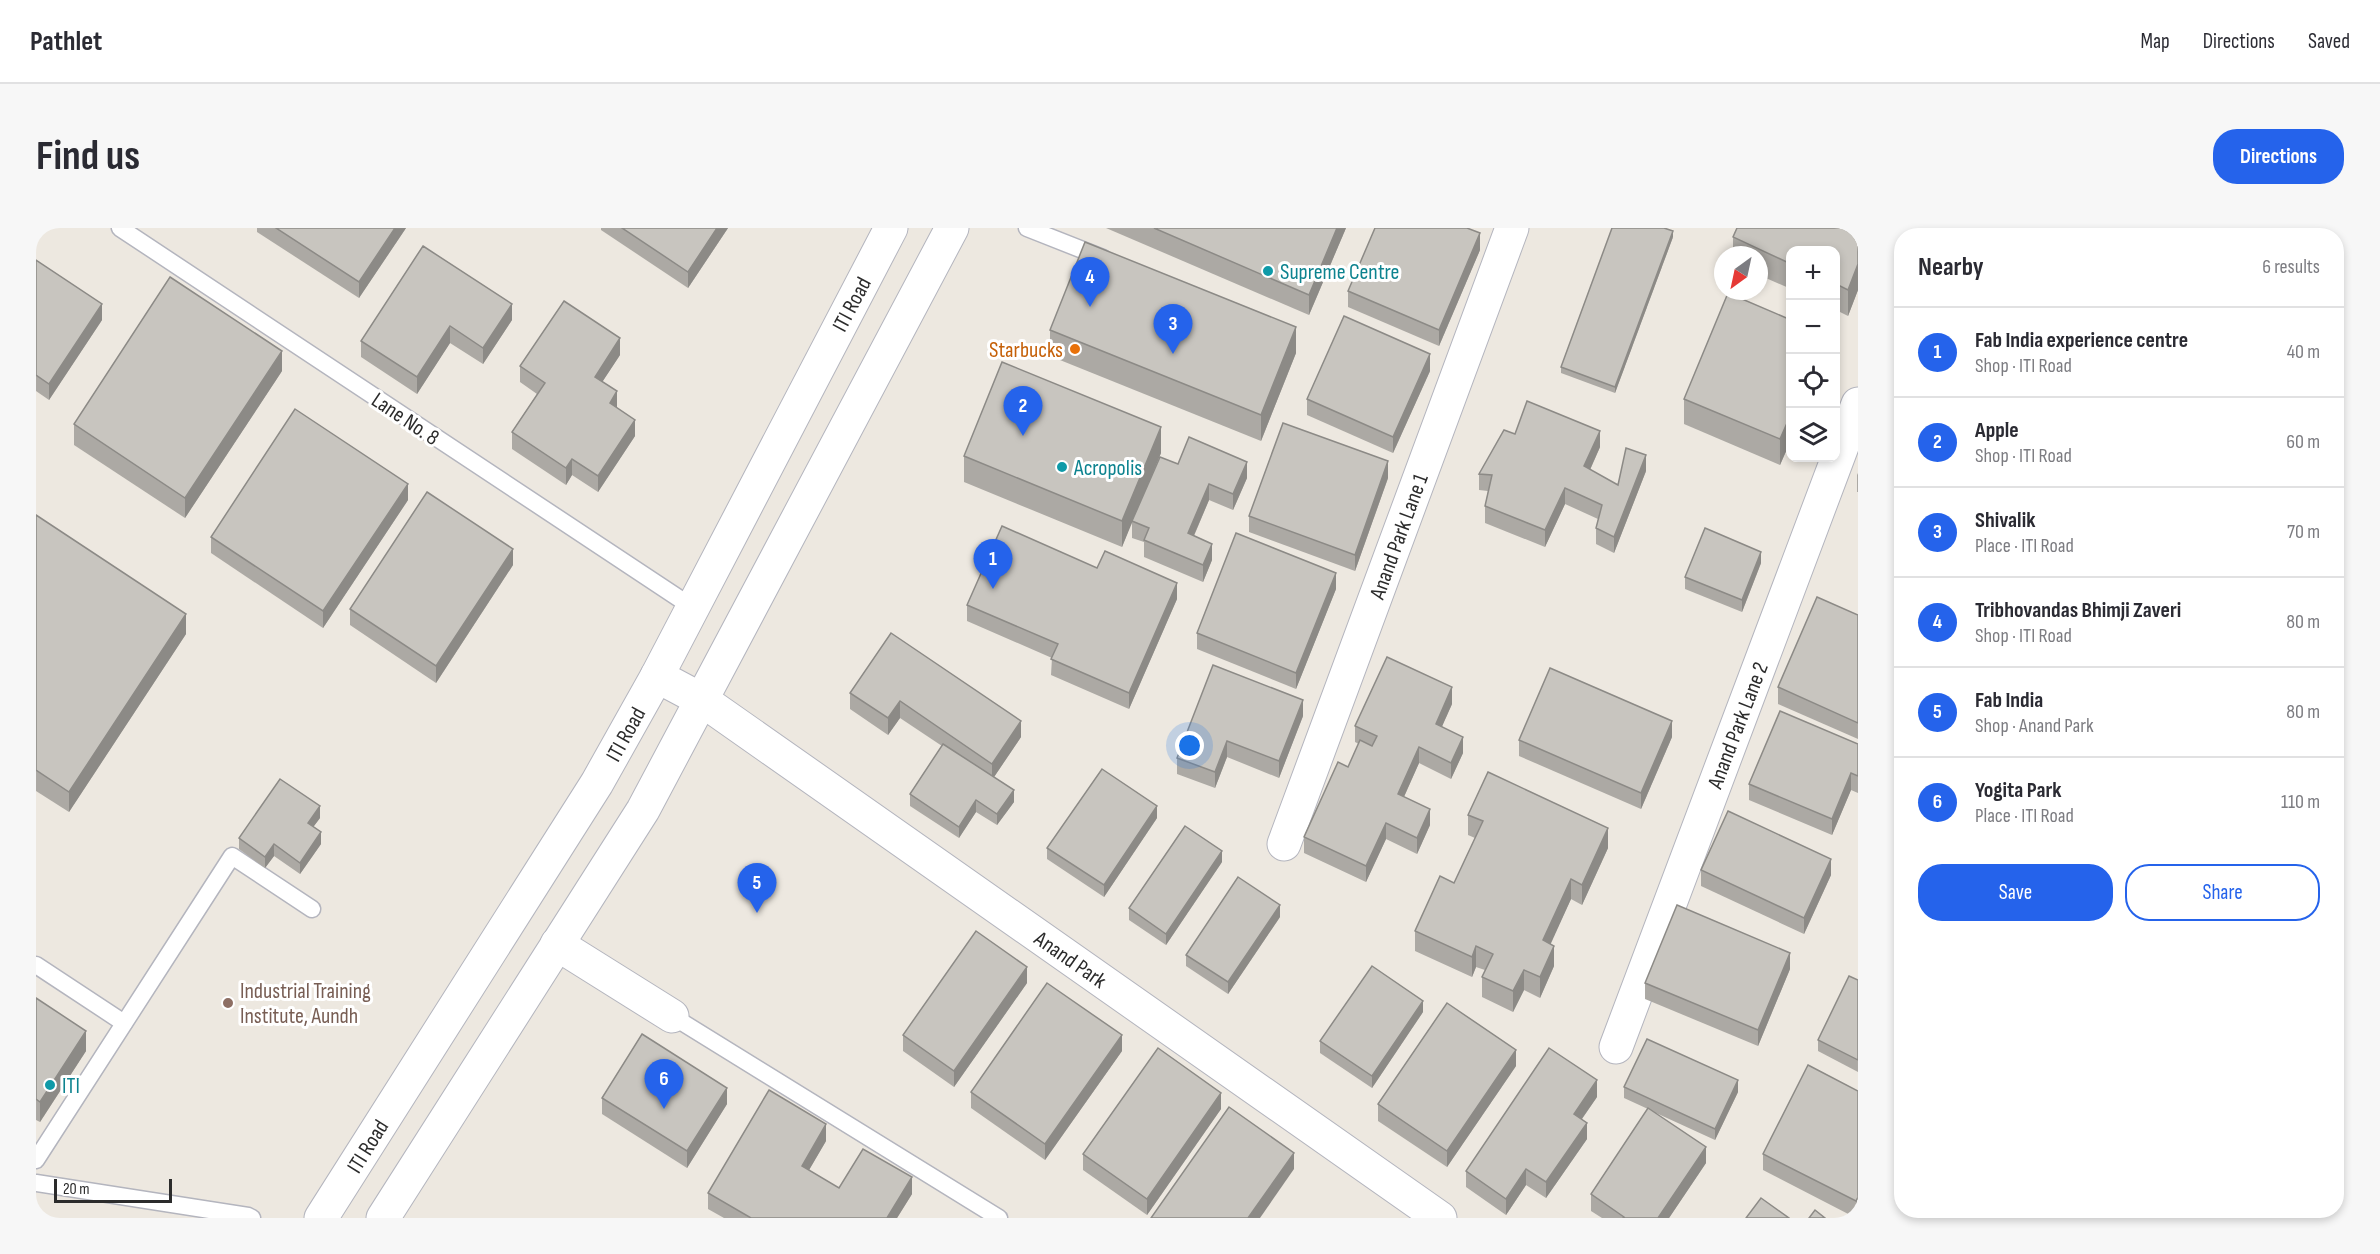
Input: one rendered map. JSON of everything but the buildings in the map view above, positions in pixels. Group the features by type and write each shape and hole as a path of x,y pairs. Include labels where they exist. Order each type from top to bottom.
{"street":[{"path":"383,1218 643,810 952,228"},
{"name":"Anand Park Lane 1","path":"1284,844 1512,228"},
{"name":"ITI Road","path":"321,1218 597,783 657,676 888,230"},
{"name":"Anand Park Lane 2","path":"1616,1047 1858,404"},
{"name":"Anand Park","path":"657,676 702,700 1440,1218"},
{"path":"557,944 672,1016"}],"lane":[{"name":"Lane No. 8","path":"120,228 692,608"},
{"path":"1027,228 1114,263"},
{"path":"36,1160 232,856 312,909"},
{"path":"36,965 124,1023"},
{"path":"672,1016 999,1218"},
{"path":"36,1183 252,1218"}],"place":[{"name":"Supreme Centre","path":"1268,271"},
{"name":"Tribhovandas Bhimji Zaveri","path":"1090,307"},
{"name":"Starbucks","path":"1075,349"},
{"name":"Shivalik","path":"1173,354"},
{"name":"Apple","path":"1023,436"},
{"name":"Acropolis","path":"1062,467"},
{"name":"Fab India experience centre","path":"993,589"},
{"name":"Fab India","path":"757,913"},
{"name":"Industrial Training Institute, Aundh","path":"228,1003"},
{"name":"ITI","path":"50,1085"},
{"name":"Yogita Park","path":"664,1109"}]}
